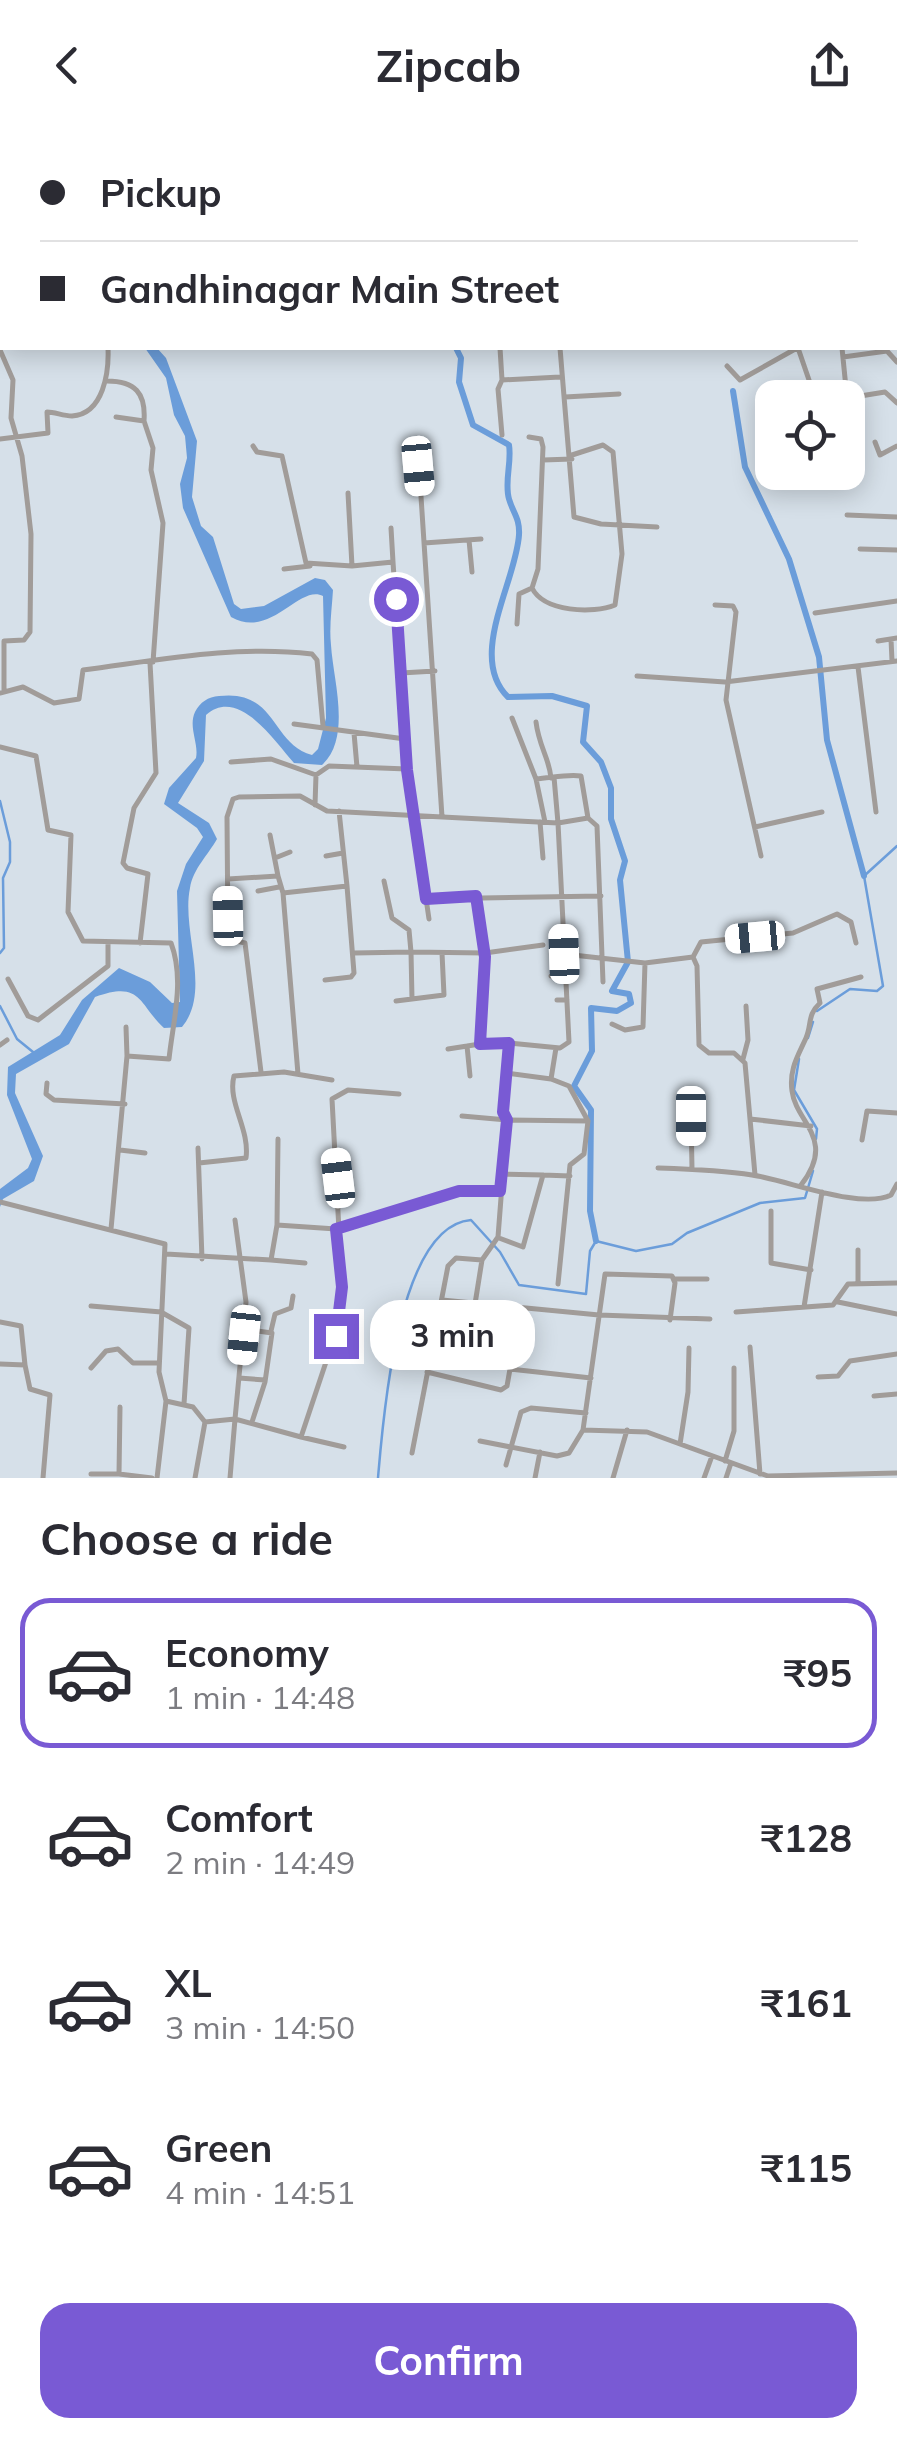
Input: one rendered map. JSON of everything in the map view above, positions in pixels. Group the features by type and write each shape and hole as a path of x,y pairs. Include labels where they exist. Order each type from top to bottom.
{"street":[{"path":"0,350 13,380 14,439 22,456 32,545 30,632 24,640 2,637 2,693 23,686 54,703 79,699 84,670 235,648 312,654 317,660 324,726"},
{"path":"0,440 48,433 46,412 72,416 90,408 106,381 108,350"},
{"path":"500,350 502,435"},
{"path":"558,350 572,457 574,517 657,527"},
{"path":"727,366 740,380 794,350"},
{"path":"799,350 809,380"},
{"path":"842,350 845,380"},
{"path":"843,356 887,351 897,362"},
{"path":"502,380 560,378"},
{"path":"106,381 136,387 142,394 144,421 153,448 151,470 163,522 152,663 156,772 132,812 123,863 126,868 148,874 140,943"},
{"path":"865,396 885,392 897,403"},
{"path":"565,397 619,394"},
{"path":"116,416 144,421"},
{"path":"516,624 519,594 532,588 538,569 542,442 529,437"},
{"path":"876,442 880,455 897,446"},
{"path":"532,588 544,602 559,607 612,608 622,554 611,448 603,445 572,457 543,460"},
{"path":"253,446 256,452 282,456 303,557 313,565"},
{"path":"418,466 435,670 442,817"},
{"path":"348,493 352,566"},
{"path":"847,516 897,516"},
{"path":"391,528 407,770 429,920"},
{"path":"424,542 481,539"},
{"path":"469,540 472,572"},
{"path":"860,550 897,550"},
{"path":"284,569 394,562"},
{"path":"815,613 897,601"},
{"path":"714,606 733,606 736,612 725,682 728,720 761,856"},
{"path":"637,676 725,682 895,661 894,638 878,642"},
{"path":"858,667 876,812"},
{"path":"400,673 435,670"},
{"path":"512,718 536,779 543,858"},
{"path":"448,1050 509,1043 565,1048 569,1042 558,822 550,761 539,750 536,722"},
{"path":"294,724 405,739"},
{"path":"354,734 357,767"},
{"path":"0,746 36,756 48,830 51,834 67,832 72,840 69,918 82,941 171,943 178,989 169,1059 127,1056"},
{"path":"232,762 271,759 316,775"},
{"path":"316,775 329,766 407,770"},
{"path":"315,805 316,775"},
{"path":"536,779 581,776 588,818 597,826 603,982"},
{"path":"260,1072 245,943 228,939 227,817 232,799 300,796 315,805 339,811 412,816 542,822 588,818"},
{"path":"325,980 353,976 354,952 339,811"},
{"path":"755,827 822,812"},
{"path":"270,835 282,890 298,1074"},
{"path":"275,858 290,852"},
{"path":"326,856 343,853"},
{"path":"228,879 278,876"},
{"path":"384,882 392,918 409,930 412,999"},
{"path":"258,891 347,886"},
{"path":"476,896 484,951 480,1044"},
{"path":"426,899 602,896"},
{"path":"693,957 701,942 793,933 838,914 851,922 856,943"},
{"path":"8,979 28,1016 38,1020 108,966 108,944"},
{"path":"354,952 484,951 543,945"},
{"path":"396,1000 444,995 442,952"},
{"path":"564,954 644,963 693,957"},
{"path":"693,957 698,966 699,1045 709,1053 734,1053 743,1059"},
{"path":"612,1024 625,1030 643,1027 644,963"},
{"path":"551,976 565,974"},
{"path":"803,1185 811,1165 812,1126 793,1097 791,1081 810,1014 820,1002 816,990 861,977"},
{"path":"556,1000 567,1000"},
{"path":"746,1006 748,1040 743,1059 755,1175"},
{"path":"110,1229 125,1104 126,1028"},
{"path":"0,1045 7,1040"},
{"path":"470,1345 482,1260 495,1240 509,1043"},
{"path":"467,1046 470,1076"},
{"path":"551,1079 556,1048"},
{"path":"198,1163 246,1158 247,1131 232,1079 260,1072 332,1080"},
{"path":"506,1074 566,1083 588,1121 584,1154 571,1161 558,1284"},
{"path":"47,1083 46,1094 54,1100 125,1104"},
{"path":"302,1437 339,1323 342,1287 332,1099 348,1090 399,1094"},
{"path":"862,1140 867,1111 897,1113"},
{"path":"462,1116 588,1121"},
{"path":"691,1116 692,1169"},
{"path":"750,1118 812,1126"},
{"path":"271,1260 277,1225 278,1139"},
{"path":"198,1148 202,1259"},
{"path":"120,1150 145,1153"},
{"path":"658,1168 755,1175 880,1199 891,1195 897,1184"},
{"path":"501,1174 570,1176"},
{"path":"495,1240 523,1247 543,1176"},
{"path":"804,1307 818,1190"},
{"path":"277,1225 336,1229 459,1191 500,1191"},
{"path":"2,1202 161,1241 166,1254 159,1364 160,1388 166,1402 154,1478 91,1474"},
{"path":"772,1211 771,1263 811,1270"},
{"path":"230,1478 246,1302 235,1220"},
{"path":"858,1250 858,1283"},
{"path":"166,1254 305,1263"},
{"path":"412,1452 452,1259 482,1260"},
{"path":"480,1441 563,1456 583,1430 605,1274 707,1279"},
{"path":"670,1320 675,1279"},
{"path":"838,1302 844,1287 897,1283"},
{"path":"252,1422 266,1380 275,1314 291,1308 293,1296"},
{"path":"442,1300 670,1320 710,1319"},
{"path":"736,1312 838,1302 897,1314"},
{"path":"91,1306 161,1312 189,1328 184,1404"},
{"path":"0,1322 21,1326 30,1389 50,1395 44,1478"},
{"path":"244,1329 270,1331"},
{"path":"750,1346 760,1474"},
{"path":"680,1444 690,1374 689,1348"},
{"path":"92,1368 106,1351 118,1349 133,1363 159,1364"},
{"path":"427,1372 501,1390 507,1386 513,1350"},
{"path":"818,1378 838,1376 850,1361 897,1354"},
{"path":"0,1364 25,1365"},
{"path":"726,1478 734,1431 734,1368"},
{"path":"510,1370 591,1378"},
{"path":"239,1378 266,1380"},
{"path":"874,1396 897,1394"},
{"path":"166,1402 198,1410 205,1422 195,1478"},
{"path":"119,1474 120,1407"},
{"path":"506,1465 518,1415 525,1410 586,1412"},
{"path":"205,1422 252,1422 344,1448"},
{"path":"583,1430 628,1430 680,1444 760,1474 897,1474"},
{"path":"613,1478 628,1430"},
{"path":"535,1478 540,1452"},
{"path":"704,1478 712,1456"}],"water":[{"path":"146,350 159,350 166,358 197,441 192,497 201,526 213,537 234,604 241,609 264,606 315,578 325,580 333,590 330,638 339,724 336,739 322,765 294,763 267,731 243,712 231,707 218,708 206,715 204,761 178,803 209,823 217,839 197,868 190,888 195,979 191,1012 182,1027 164,1028 131,993 110,992 95,997 69,1044 16,1074 15,1093 43,1156 34,1181 3,1199 0,1207 0,1189 28,1168 32,1159 7,1095 8,1067 60,1035 82,1000 119,968 150,982 172,1003 180,1002 177,891 186,864 203,837 164,804 169,788 196,758 193,718 197,708 219,696 252,701 288,740 312,755 318,749 326,718 323,596 304,597 259,622 231,617 183,508 180,484 187,458 185,436 174,415 166,378"}],"waterway":[{"path":"457,350 461,358 459,382 473,425 509,445 508,492 519,535 493,641 492,661 497,680 508,697 552,696 587,706 583,742 601,762 611,788 611,819 625,861 620,880 628,962 612,991 629,994 631,1003 617,1011 591,1008 592,1051 574,1086 591,1110 590,1211 596,1241"},
{"path":"733,391 745,467 789,559 819,657 827,740 864,876"},
{"path":"0,801 10,842 10,862 3,878 4,948 0,953"},
{"path":"817,1011 850,989 877,991 883,986 864,876 897,846"},
{"path":"0,1006 17,1039 33,1052"},
{"path":"808,1038 813,1022"},
{"path":"799,1059 794,1090 817,1129 816,1139"},
{"path":"378,1478 399,1329 410,1289 426,1255 446,1230 471,1220 500,1252 519,1285 586,1294 590,1251 596,1241 636,1251 672,1244 687,1233 760,1203 805,1198 813,1171"}],"route":[{"path":"336,1336 342,1287 336,1229 459,1191 500,1191 507,1120 503,1112 509,1043 480,1044 485,953 476,896 426,899 407,770 396,599"}]}
